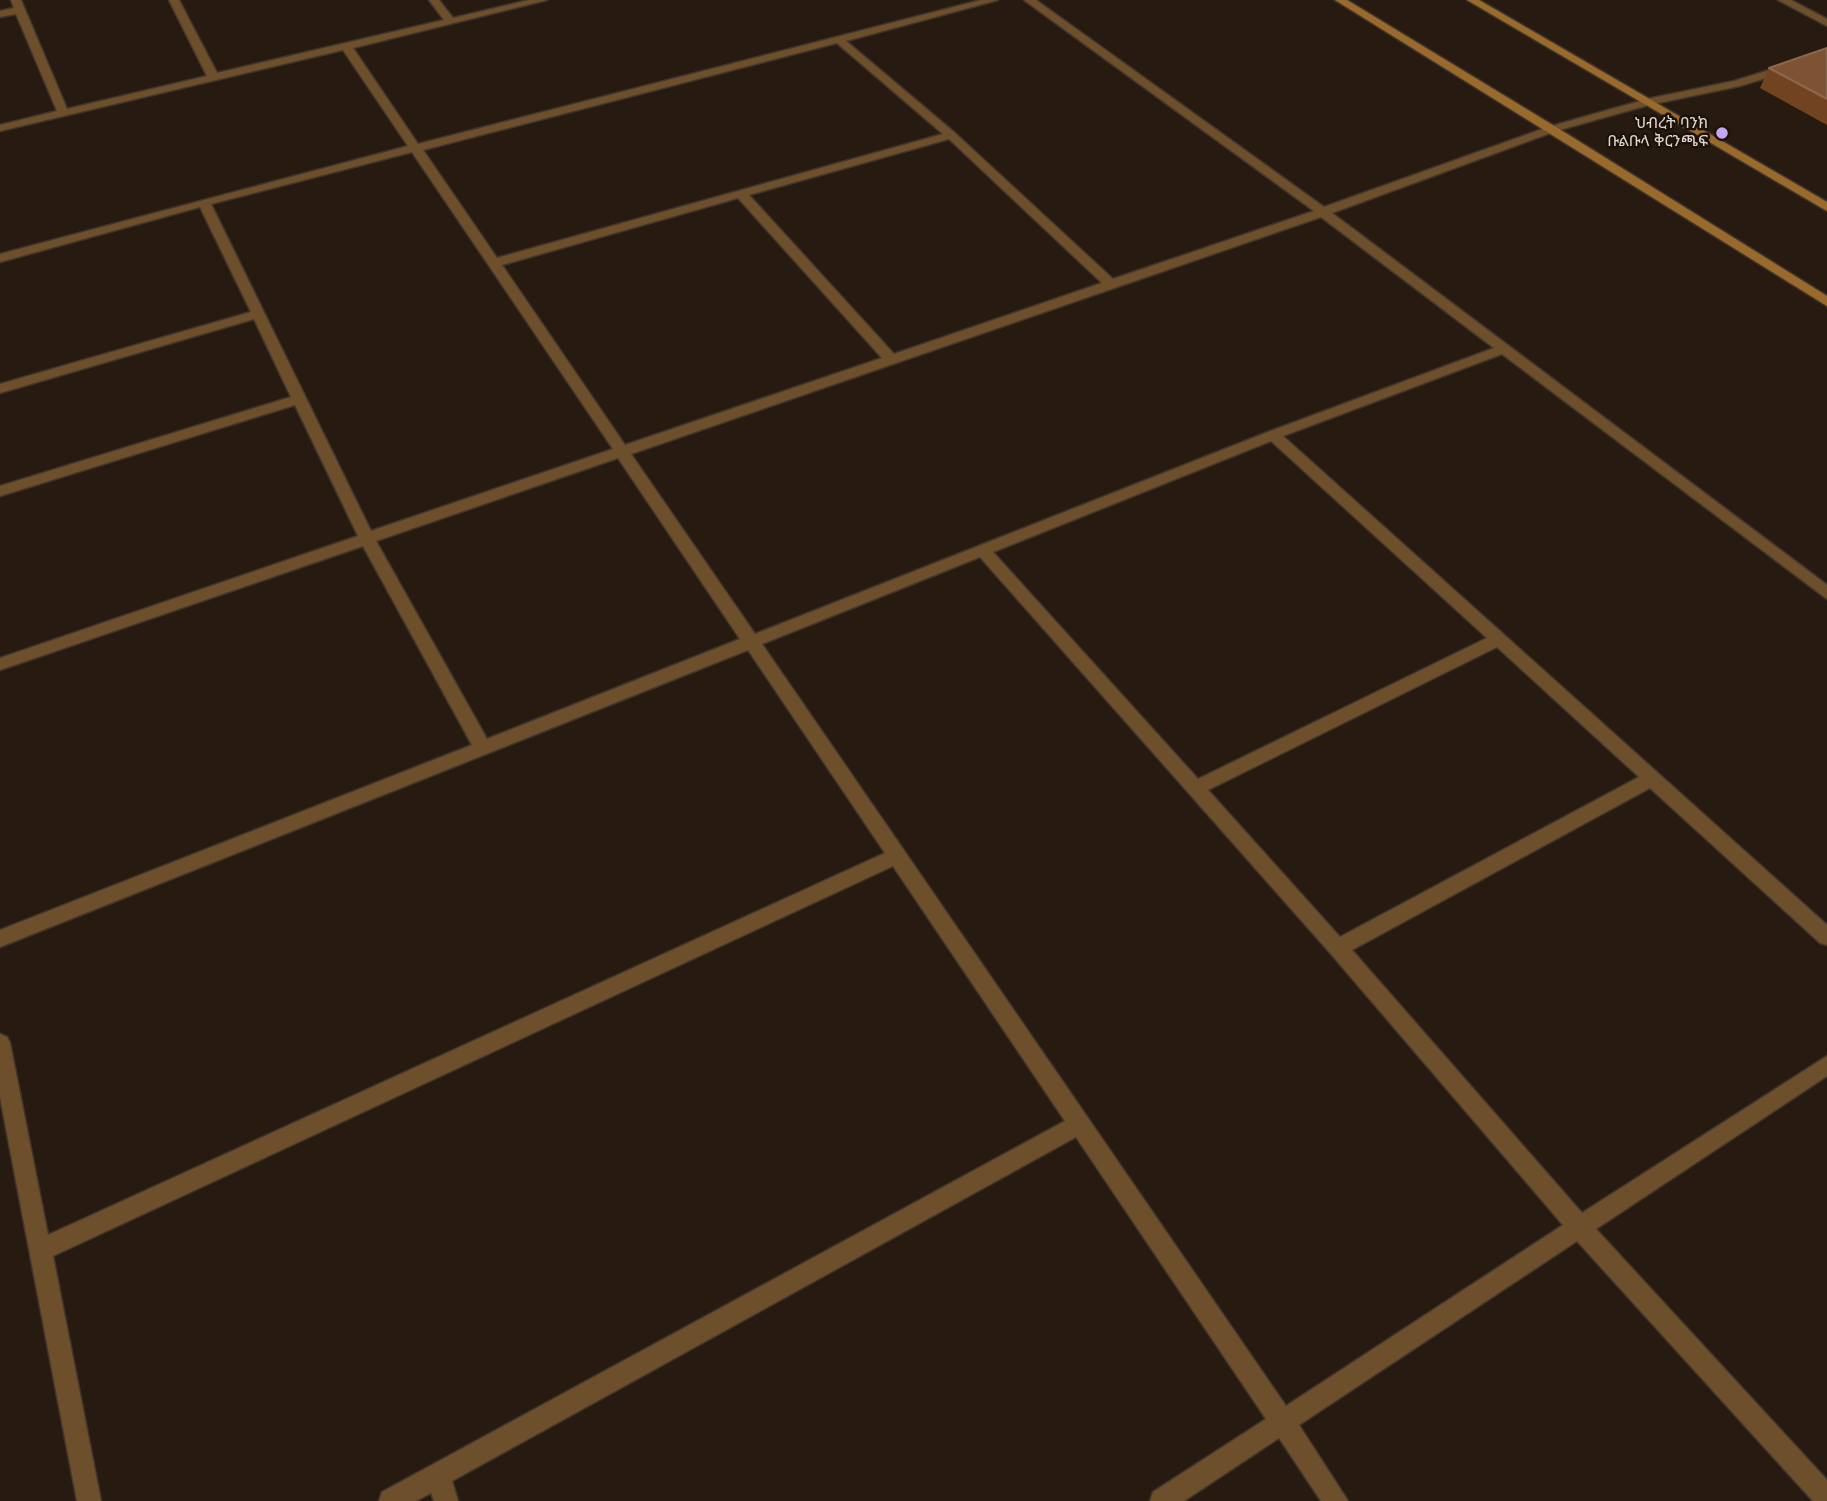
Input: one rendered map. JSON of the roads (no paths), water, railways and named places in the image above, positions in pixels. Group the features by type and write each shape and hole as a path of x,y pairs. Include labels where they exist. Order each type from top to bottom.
{"main road":[{"path":"1340,0 1827,302"},
{"path":"1472,0 1827,206"}],"street":[{"path":"174,0 214,78"},
{"path":"434,0 450,20"},
{"path":"0,128 542,0"},
{"path":"0,258 204,202 993,0"},
{"path":"1029,0 1323,212 1827,593"},
{"path":"1783,0 1827,23"},
{"path":"0,14 18,5 63,113"},
{"path":"838,38 951,135 1111,285"},
{"path":"346,46 1336,1501"},
{"path":"0,664 1323,212 1552,129 1647,102 1736,84 1827,55"},
{"path":"493,263 951,135"},
{"path":"742,195 891,359"},
{"path":"204,202 367,538 483,748"},
{"path":"0,389 258,314"},
{"path":"0,939 1273,435 1503,349"},
{"path":"0,491 299,399"},
{"path":"1273,435 1827,937"},
{"path":"983,550 1338,948 1579,1227 1827,1498"},
{"path":"1195,788 1497,640"},
{"path":"1338,948 1653,778"},
{"path":"40,1250 897,856"},
{"path":"0,1043 89,1501"},
{"path":"1162,1501 1827,1065"},
{"path":"391,1501 1079,1124"},
{"path":"438,1476 446,1501"}],"place":[{"name":"ህብረት ባንክ ቡልቡላ ቅርንጫፍ","path":"1722,133"}]}
